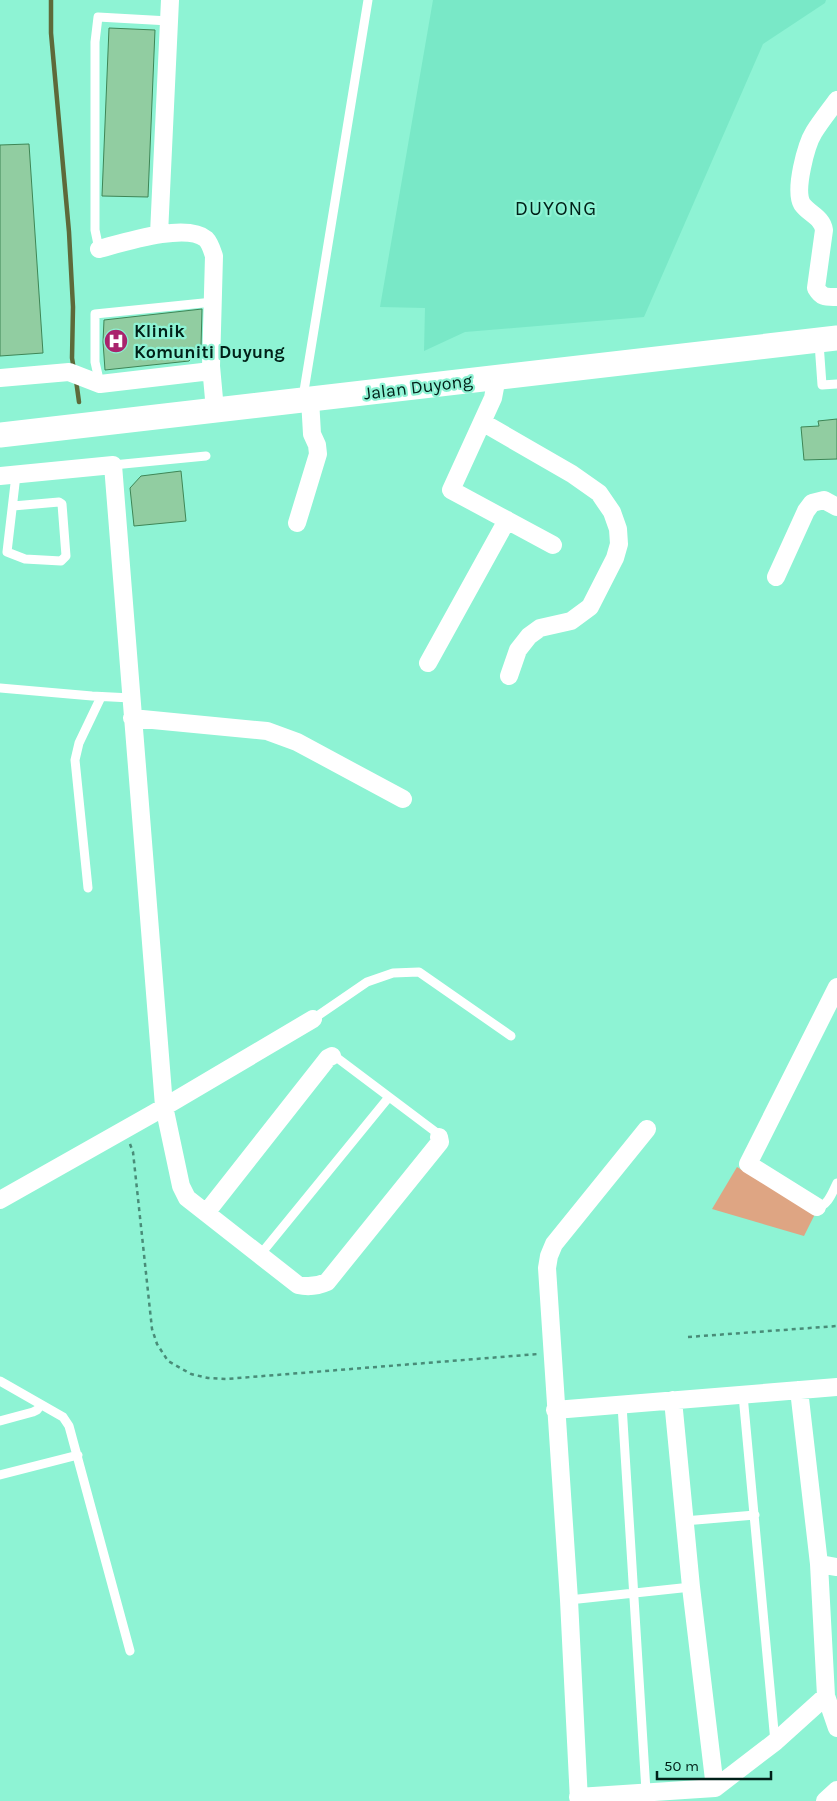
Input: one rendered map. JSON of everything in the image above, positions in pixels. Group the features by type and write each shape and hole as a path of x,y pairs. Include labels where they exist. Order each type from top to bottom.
{"main road":[{"name":"Jalan Duyong","path":"0,435 828,339"}],"street":[{"path":"159,234 170,0"},
{"path":"837,100 810,140 799,187 799,196 802,204 823,223 824,230 816,288 824,297 837,297"},
{"path":"99,249 159,234 184,232 196,234 206,239 212,248 214,256 211,371 215,410"},
{"path":"0,378 75,374 100,384 211,371"},
{"path":"497,377 493,398 451,490 552,545"},
{"path":"297,523 318,454 317,445 312,434 306,400"},
{"path":"482,422 572,474 599,493 612,512 618,529 619,544 615,558 590,607 571,621 540,628 529,636 518,650 509,676"},
{"path":"8,475 113,465 159,1110 181,1186 187,1198 298,1285 312,1286 327,1282 440,1142 440,1137"},
{"path":"776,577 806,511 812,503 824,500 837,507"},
{"path":"428,663 506,520"},
{"path":"132,718 267,731 297,742 402,799"},
{"path":"817,1207 748,1164 837,987"},
{"path":"0,1200 159,1110 313,1018"},
{"path":"206,1213 328,1058 332,1056"},
{"path":"647,1130 554,1244 547,1268 569,1600 578,1799 646,1791 715,1788 775,1742 826,1696"},
{"path":"556,1410 837,1387"},
{"path":"799,1390 819,1564 826,1696 837,1728"},
{"path":"673,1400 690,1587 715,1788"},
{"path":"819,1564 837,1567"},
{"path":"825,1801 837,1790"}],"lane":[{"path":"306,400 368,0"},
{"path":"99,249 95,230 95,42 98,17 170,21"},
{"path":"100,384 95,362 95,314 213,302"},
{"path":"828,339 822,385 837,384"},
{"path":"113,465 206,456"},
{"path":"8,475 14,506 6,552 25,559 61,561 66,556 62,504 59,502 14,506"},
{"path":"0,688 131,698"},
{"path":"88,888 75,760 79,743 101,697"},
{"path":"313,1018 367,982 393,973 419,972 510,1036"},
{"path":"332,1056 336,1057 440,1137"},
{"path":"260,1255 389,1097"},
{"path":"817,1207 821,1207 826,1203 837,1183"},
{"path":"0,1381 66,1420 70,1426 130,1651"},
{"path":"743,1394 775,1742"},
{"path":"0,1420 33,1412 41,1405"},
{"path":"622,1405 646,1791"},
{"path":"0,1475 78,1455"},
{"path":"684,1521 755,1515"},
{"path":"569,1600 690,1587"}],"path":[{"path":"130,1126 152,1329 157,1344 168,1361 191,1374 208,1378 226,1379 551,1349"},
{"path":"688,1336 837,1326"}],"shaded area":[{"path":"433,0 826,0 825,3 763,44 644,317 465,332 424,351 425,308 380,307"},
{"path":"737,1167 815,1214 804,1236 712,1209"}],"building":[{"path":"109,28 155,30 148,197 102,196"},
{"path":"29,144 43,353 0,356 0,145"},
{"path":"202,309 201,347 189,361 105,370 104,320"},
{"path":"837,419 837,459 804,460 801,427 819,426 818,421"},
{"path":"181,471 186,521 134,526 130,488 141,476"}],"waterway":[{"path":"51,0 51,33 69,232 73,307 72,358 74,370"},
{"path":"76,380 79,402"}],"place":[{"name":"Klinik Komuniti Duyung","path":"116,341"}],"district":[{"name":"DUYONG","path":"556,208"}]}
